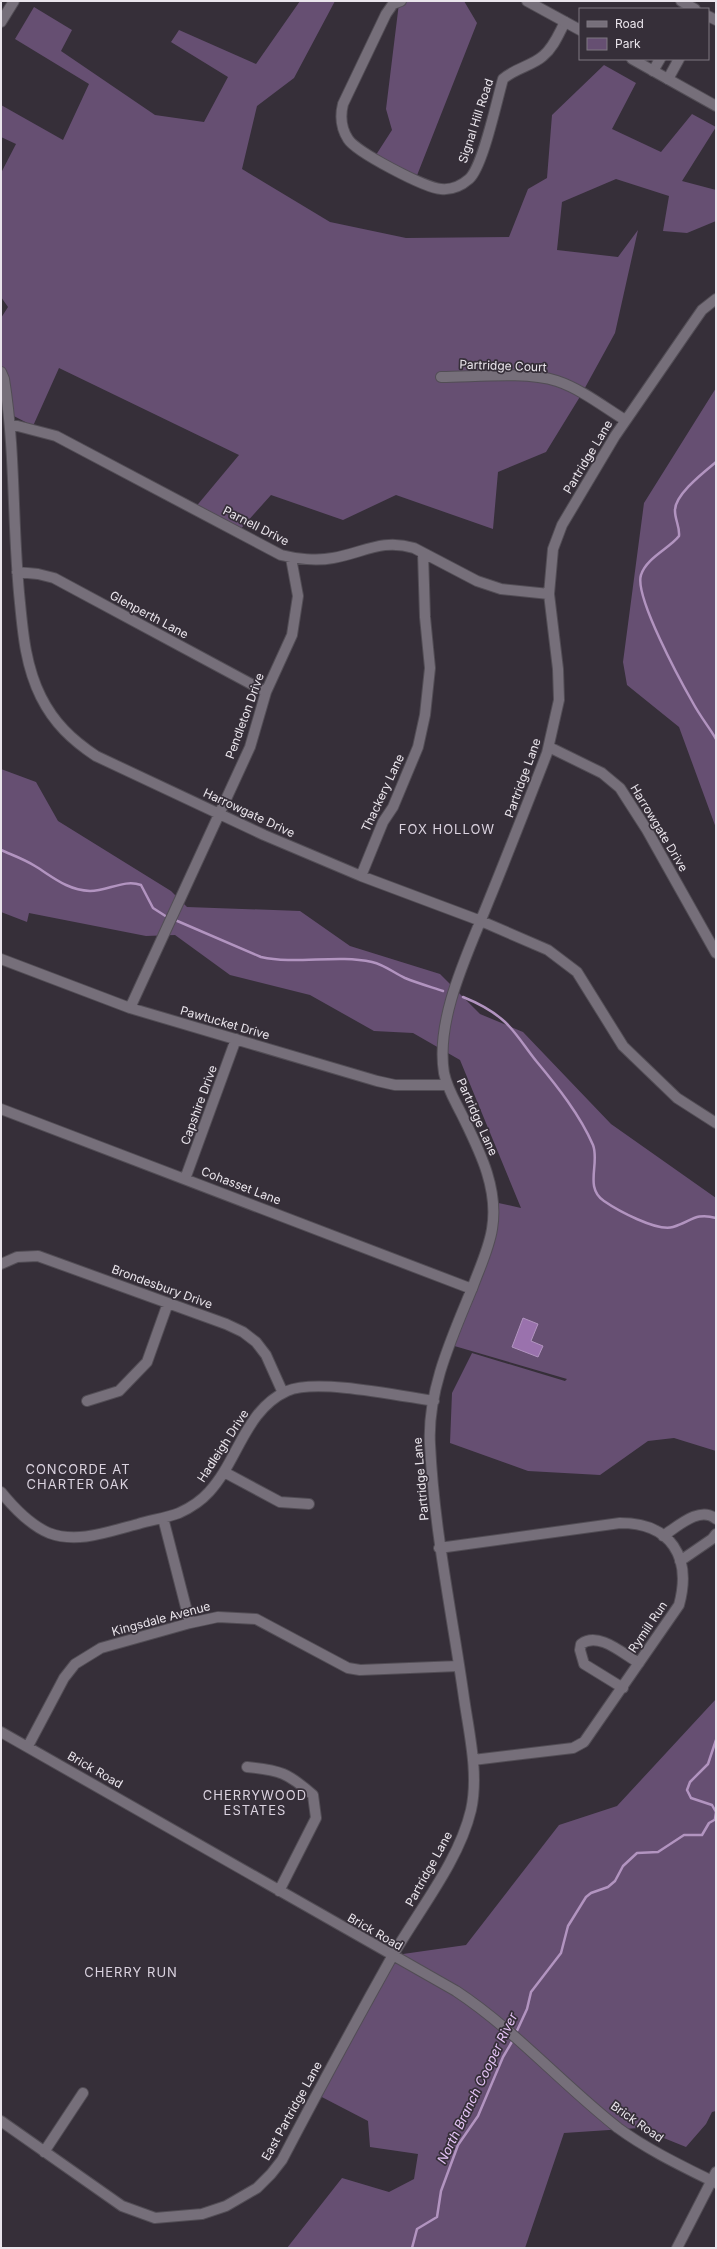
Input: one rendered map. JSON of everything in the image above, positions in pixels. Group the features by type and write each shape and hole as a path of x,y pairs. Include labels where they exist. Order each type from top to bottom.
{"street":[{"path":"1,22 14,1"},
{"name":"Signal Hill Road","path":"401,1 393,4 386,14 343,104 341,115 342,126 353,146 396,171 430,187 441,189 460,185 470,178 479,162 503,78 512,70 543,56 551,48 565,22"},
{"path":"527,1 579,29"},
{"path":"634,60 716,106"},
{"path":"653,71 659,60"},
{"path":"668,79 678,60"},
{"name":"Partridge Lane","path":"393,1956 455,1853 466,1828 473,1796 472,1760 460,1666 439,1548 429,1441 434,1401 440,1373 486,1254 492,1228 494,1202 491,1181 447,1085 442,1050 445,1031 457,982 549,747 559,700 558,669 549,594 553,549 562,525 626,420 702,310 716,299"},
{"name":"Harrowgate Drive","path":"1,372 4,379 10,424 17,572 25,651 41,696 73,741 96,756 264,835 361,876 481,921 548,950 561,958 577,972 623,1046 677,1098 716,1123"},
{"name":"Partridge Court","path":"441,377 537,378 557,381 579,392 626,420"},
{"name":"Parnell Drive","path":"10,424 56,436 263,546 291,558 332,558 382,544 402,545 423,553 477,581 501,589 549,594"},
{"name":"Thackery Lane","path":"361,876 383,822 394,807 418,747 425,715 430,668 425,617 423,553"},
{"name":"Pendleton Drive","path":"130,1008 250,747 266,692 292,635 298,596 291,558"},
{"name":"Glenperth Lane","path":"17,572 38,574 54,578 266,692"},
{"name":"Harrowgate Drive","path":"549,747 602,773 620,788 647,830 716,954"},
{"name":"Pawtucket Drive","path":"1,959 130,1008 394,1085 447,1085"},
{"name":"Capshire Drive","path":"185,1179 236,1039"},
{"name":"Cohasset Lane","path":"1,1109 472,1288"},
{"name":"Brondesbury Drive","path":"1,1264 17,1257 38,1256 68,1265 168,1304 226,1324 256,1342 266,1355 283,1393"},
{"path":"86,1401 119,1391 147,1362 168,1304"},
{"name":"Hadleigh Drive","path":"1,1492 22,1515 39,1528 62,1536 91,1536 179,1513 198,1502 210,1492 224,1472 246,1430 260,1412 276,1397 283,1393 308,1386 328,1386 434,1401"},
{"path":"224,1472 280,1502 309,1504"},
{"path":"664,1536 699,1514 709,1514 716,1519"},
{"path":"163,1518 190,1623"},
{"name":"Rymill Run","path":"439,1548 620,1523 635,1523 650,1527 672,1542 680,1561 683,1590 679,1605 623,1688 584,1742 573,1748 472,1760"},
{"path":"680,1561 712,1539 716,1534"},
{"name":"Kingsdale Avenue","path":"28,1746 64,1678 75,1664 100,1648 190,1623 218,1617 256,1619 348,1668 360,1670 460,1666"},
{"path":"623,1688 584,1664 580,1650 581,1644 593,1639 601,1640 639,1663"},
{"name":"Brick Road","path":"1,1732 456,1991 484,2009 508,2029 524,2045 619,2128 670,2160 714,2178"},
{"path":"247,1768 275,1770 293,1778 313,1795 316,1818 279,1891"},
{"name":"East Partridge Lane","path":"1,2121 122,2206 155,2218 202,2214 226,2206 257,2188 282,2160 393,1956"},
{"path":"44,2152 83,2093"},
{"path":"677,2248 714,2178"}],"green space":[{"path":"300,1 335,1 294,78 257,106 242,169 330,222 406,238 509,237 528,189 547,178 552,115 604,65 636,83 612,129 661,152 692,114 716,127 682,181 716,190 716,221 687,233 663,231 669,196 616,179 562,202 557,250 618,257 638,230 615,333 581,395 546,452 498,472 493,529 396,495 343,520 271,495 237,533 194,509 239,455 59,368 33,426 10,414 1,384 1,318 8,307 1,297 1,173 16,144 1,137 1,105 63,140 89,84 15,39 34,7 72,30 61,51 155,115 204,122 228,77 171,42 179,30 256,64"},
{"path":"393,1 464,1 477,23 414,183 374,158 392,130 386,109 399,3"},
{"path":"716,388 716,828 679,727 627,685 623,662 644,503"},
{"path":"1,769 36,782 58,821 171,891 187,907 300,911 350,946 440,974 480,1014 523,1032 611,1124 716,1198 716,1451 674,1438 648,1441 600,1475 528,1471 450,1443 452,1393 472,1353 565,1381 567,1379 451,1345 486,1253 494,1202 521,1208 460,1060 413,1033 374,1031 310,995 230,975 175,935 146,936 29,913 27,922 1,912"},
{"path":"716,1699 716,2111 712,2112 706,2124 686,2147 639,2128 564,2133 525,2248 287,2248 342,2178 389,2192 414,2179 418,2154 370,2147 368,2121 316,2094 396,1955 466,1945 559,1825 617,1806"}],"shaded area":[{"path":"523,1318 538,1324 531,1341 543,1346 538,1357 512,1347"}],"waterway":[{"name":"North Branch Cooper River","path":"716,462 691,484 679,498 675,511 679,536 648,563 641,575 641,586 644,601 669,659 696,708 716,739"},
{"path":"1,850 27,861 67,886 74,888 90,891 128,883 141,885 153,908 167,917"},
{"path":"175,920 261,957 288,960 344,959 372,962 377,963 405,978 443,991"},
{"path":"463,997 490,1010 509,1026 568,1101 582,1123 593,1145 595,1152 594,1182 598,1196 618,1210 637,1219 666,1228 679,1225 693,1218 703,1216 716,1218"},
{"name":"North Branch Cooper River","path":"715,1819 716,1812 712,1805 691,1798 687,1790 690,1782 708,1764 716,1740"},
{"name":"North Branch Cooper River","path":"515,2035 527,2009 531,1992 561,1953 568,1926 586,1897 591,1893 608,1887 615,1881 623,1866 637,1853 658,1852 684,1835 702,1835 709,1823 716,1819"},
{"name":"North Branch Cooper River","path":"412,2248 417,2229 437,2217 441,2191 458,2145 478,2116 503,2057 513,2040"}],"district":[{"name":"FOX HOLLOW","path":"447,829"},
{"name":"CONCORDE AT CHARTER OAK","path":"78,1476"},
{"name":"CHERRYWOOD ESTATES","path":"255,1802"},
{"name":"CHERRY RUN","path":"131,1972"}]}
